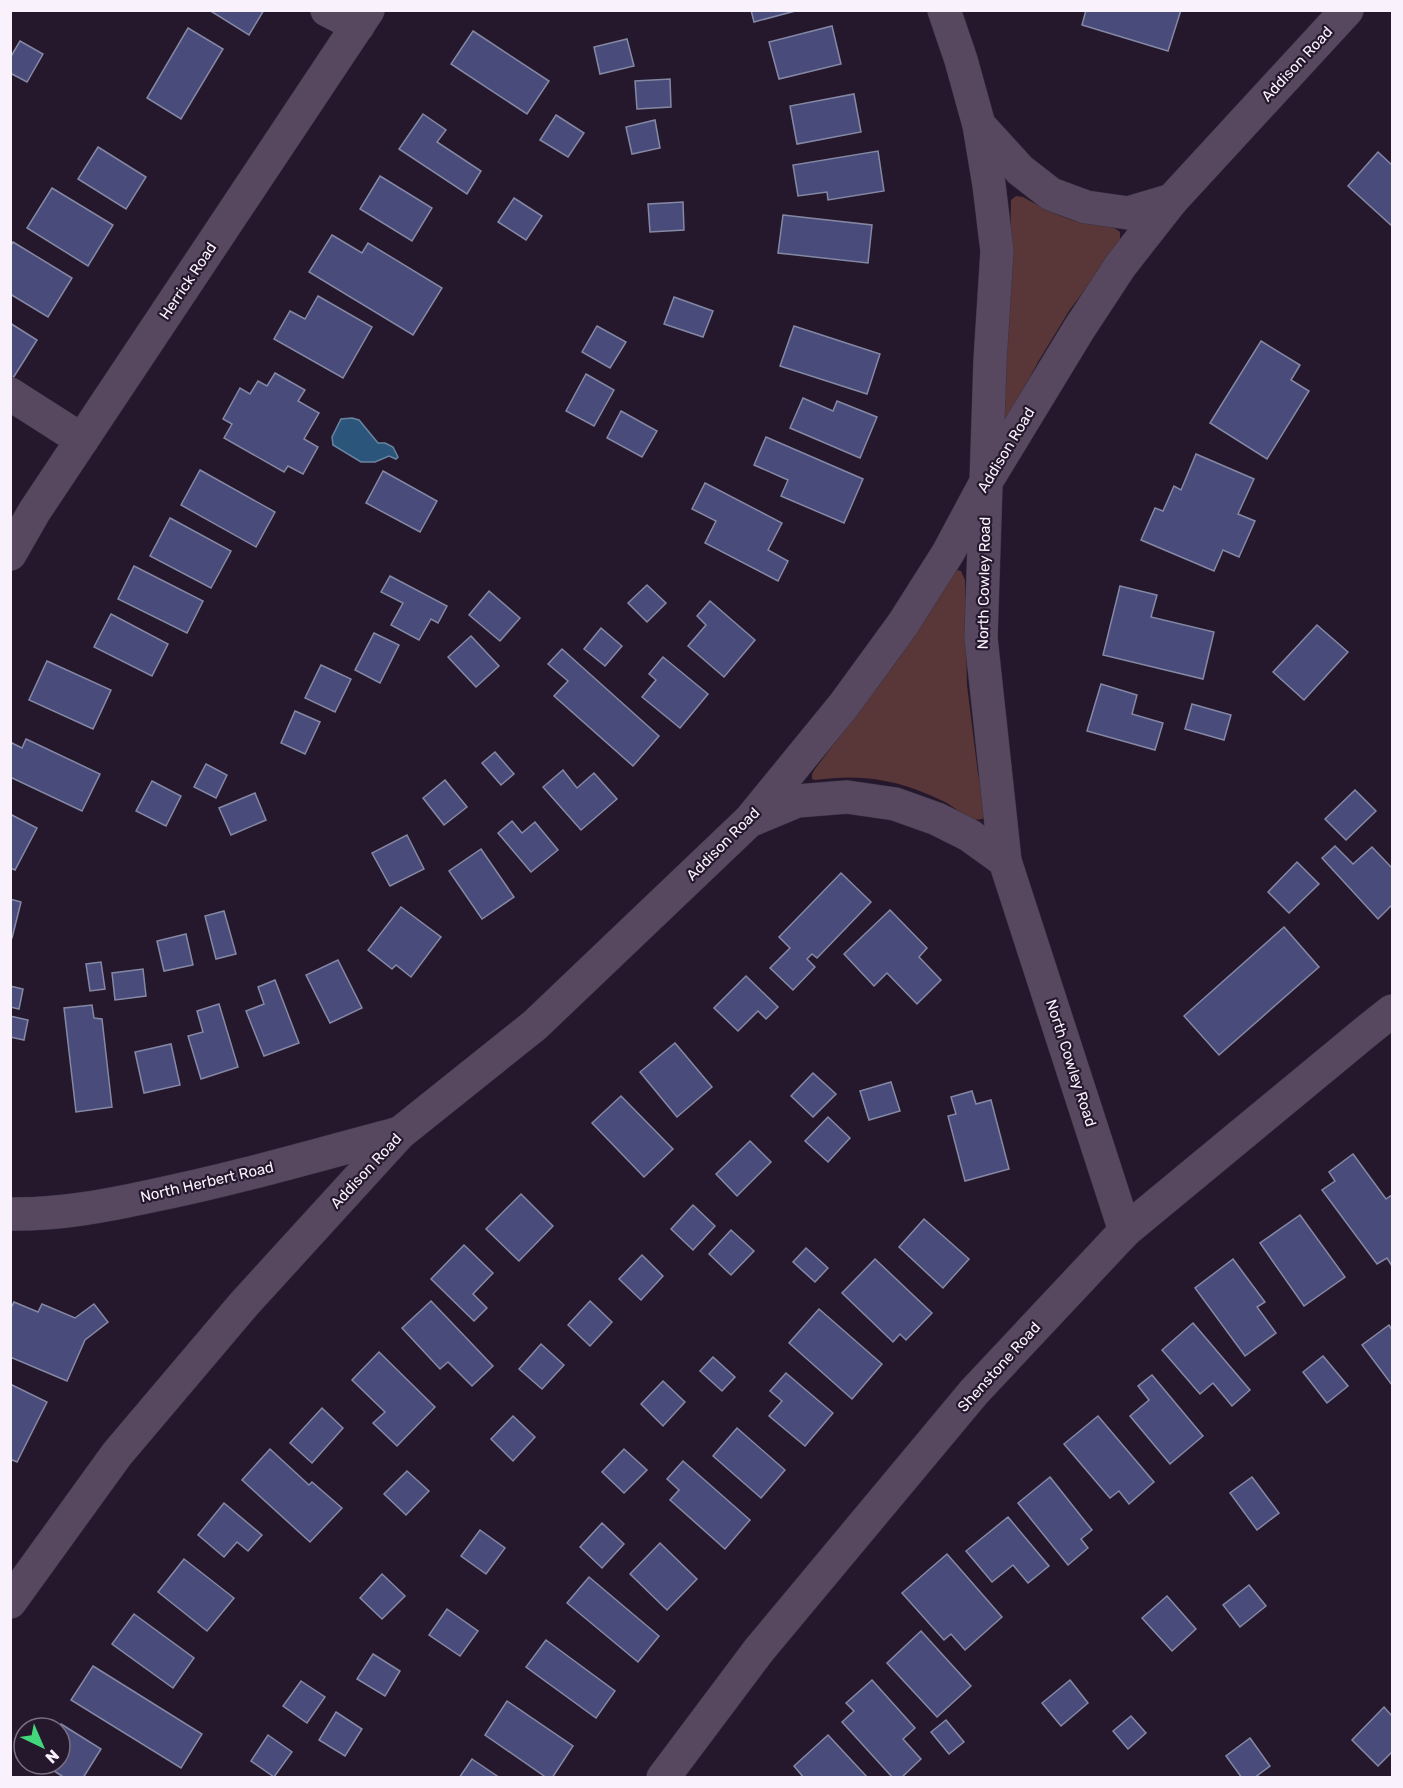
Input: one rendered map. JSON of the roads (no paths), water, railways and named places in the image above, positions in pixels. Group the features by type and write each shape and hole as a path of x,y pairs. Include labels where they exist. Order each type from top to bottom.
{"street":[{"path":"327,10 363,18"},
{"name":"North Cowley Road","path":"944,10 979,125 997,251 990,361 981,638 1005,861 1125,1231"},
{"name":"Addison Road","path":"10,1602 117,1454 244,1304 400,1133 535,1025 750,820 844,705 903,624 948,553 986,482 1078,329 1120,265 1172,200 1347,10"},
{"name":"Herrick Road","path":"10,554 34,512 363,18"},
{"name":"North Cowley Road","path":"979,125 1020,170 1051,194 1086,207 1128,213 1172,200"},
{"path":"10,394 82,440"},
{"path":"750,820 797,801 847,797 896,804 937,819 969,835 1005,861"},
{"name":"Shenstone Road","path":"663,1778 759,1650 974,1392 1125,1231 1392,1011"},
{"name":"North Herbert Road","path":"10,1214 107,1205 172,1192 400,1133"}],"water":[{"path":"341,419 359,420 378,443 385,443 393,447 398,457 396,459 389,456 375,462 361,462 333,445 332,437"}]}
